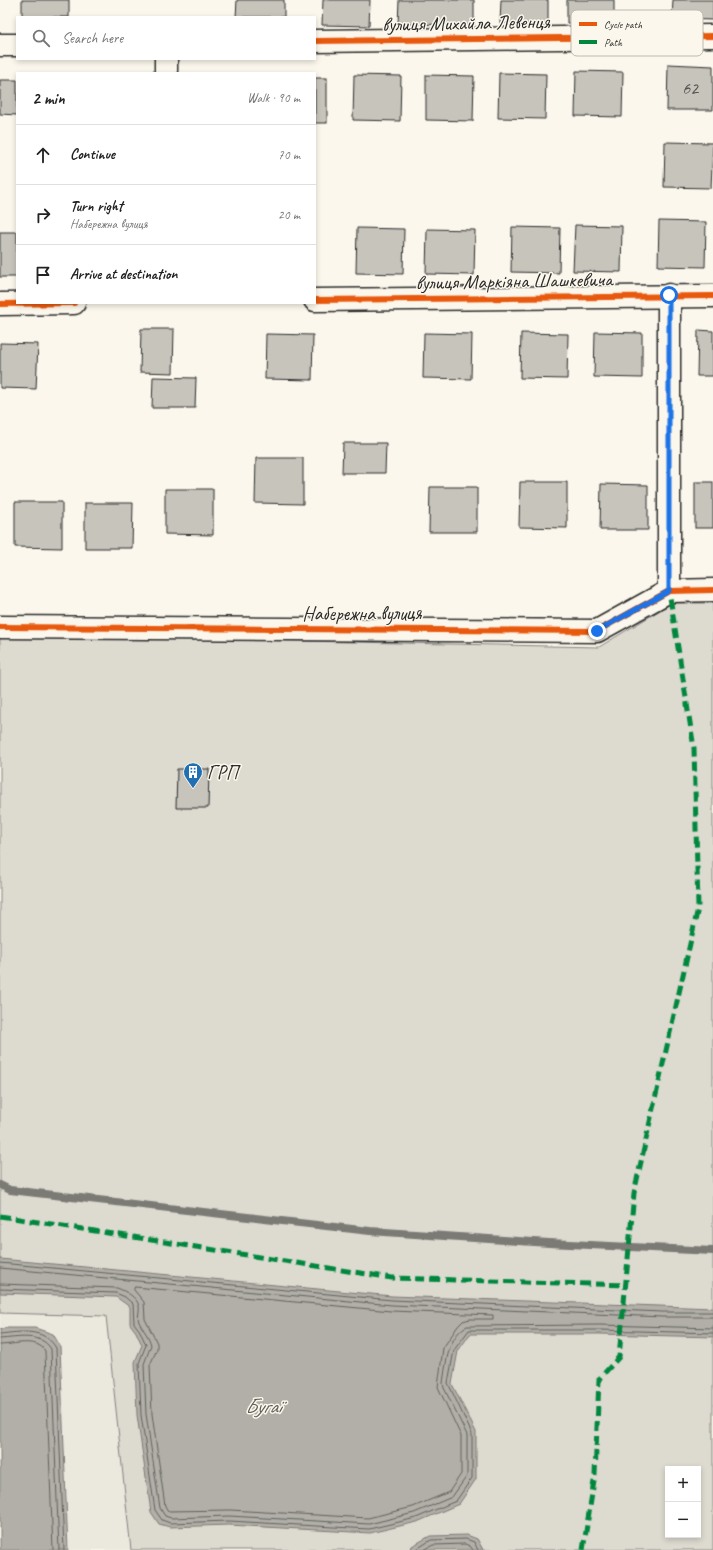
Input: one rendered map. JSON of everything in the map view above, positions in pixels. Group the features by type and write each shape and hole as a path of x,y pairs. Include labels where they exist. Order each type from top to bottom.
{"street":[{"name":"вулиця Михайла Левенця","path":"703,36 713,36"},
{"name":"вулиця Михайла Левенця","path":"316,41 571,38"},
{"path":"0,46 16,45"},
{"path":"166,60 166,72"},
{"path":"669,295 669,591"},
{"name":"вулиця Маркіяна Шашкевича","path":"316,300 669,295 713,296"},
{"path":"0,304 16,304"},
{"name":"Набережна вулиця","path":"0,627 597,631 669,591 713,590"}],"shaded area":[{"path":"672,603 713,603 713,1550 483,1550 477,1539 412,1546 411,1550 131,1550 106,1316 0,1313 0,635 599,647"},
{"path":"0,1313 106,1316 131,1550 0,1550"}],"water":[{"name":"Бугаї","path":"0,1259 392,1296 713,1308 713,1337 600,1334 470,1334 458,1351 452,1384 476,1432 476,1479 459,1504 417,1522 370,1533 229,1525 170,1527 159,1524 151,1512 137,1415 135,1362 142,1345 136,1332 130,1324 130,1307 116,1297 0,1293"},
{"path":"6,1328 35,1328 53,1334 60,1346 68,1550 0,1550 0,1330"},
{"path":"467,1535 477,1539 483,1550 411,1550 412,1546 430,1536"}],"building":[{"path":"22,0 69,0 69,16 22,16"},
{"path":"237,0 284,0 284,16 236,16"},
{"path":"323,0 370,0 369,26 322,25"},
{"path":"399,0 474,0 474,25 398,24"},
{"path":"501,0 548,0 548,24 500,23"},
{"path":"567,0 614,0 614,10 571,10 571,23 567,23"},
{"path":"673,0 713,0 713,20 703,20 703,10 672,10"},
{"path":"668,64 713,66 713,110 667,110"},
{"path":"576,71 623,72 622,117 575,116"},
{"path":"499,73 546,74 545,119 498,118"},
{"path":"354,75 401,76 400,121 353,120"},
{"path":"426,75 474,76 473,121 426,120"},
{"path":"316,78 327,78 327,123 316,123"},
{"path":"0,80 16,80 16,115 0,114"},
{"path":"665,142 713,143 711,188 664,187"},
{"path":"659,221 706,222 705,267 658,266"},
{"path":"575,225 622,226 621,272 573,271"},
{"path":"512,227 560,228 559,273 511,272"},
{"path":"357,228 404,229 403,274 356,273"},
{"path":"427,229 475,230 474,275 426,274"},
{"path":"0,232 16,232 16,277 0,277"},
{"path":"141,329 174,329 173,373 140,372"},
{"path":"698,330 713,331 713,376 697,376"},
{"path":"595,332 642,333 642,378 594,377"},
{"path":"424,333 472,334 471,379 423,378"},
{"path":"521,333 568,334 567,379 520,378"},
{"path":"266,334 313,335 312,380 265,379"},
{"path":"0,343 38,344 36,389 0,388"},
{"path":"153,377 196,378 195,408 152,408"},
{"path":"343,443 386,443 385,473 342,473"},
{"path":"256,458 303,458 303,504 255,503"},
{"path":"520,482 567,482 567,528 519,527"},
{"path":"695,482 713,482 713,528 695,528"},
{"path":"601,484 648,485 648,530 600,530"},
{"path":"430,487 477,487 477,532 429,532"},
{"path":"165,489 213,489 213,535 165,534"},
{"path":"15,502 62,502 62,548 15,547"},
{"path":"85,503 133,503 132,548 85,548"},
{"name":"ГРП","path":"177,769 209,769 208,808 176,808"}],"waterway":[{"path":"0,1185 10,1190 370,1231 549,1243 713,1251"}],"marked path":[{"path":"583,1550 595,1475 599,1379 619,1357 634,1193 698,908 694,748 669,591"},
{"path":"0,1216 392,1278 626,1285"}],"cycle path":[{"path":"703,36 713,36"},
{"path":"316,41 571,38"},
{"path":"316,300 713,296"},
{"path":"0,304 16,304"},
{"path":"0,627 597,631 669,591 713,590"}],"place":[{"name":"ГРП","path":"193,789"}],"route":[{"path":"597,631 669,591 669,295"}]}
